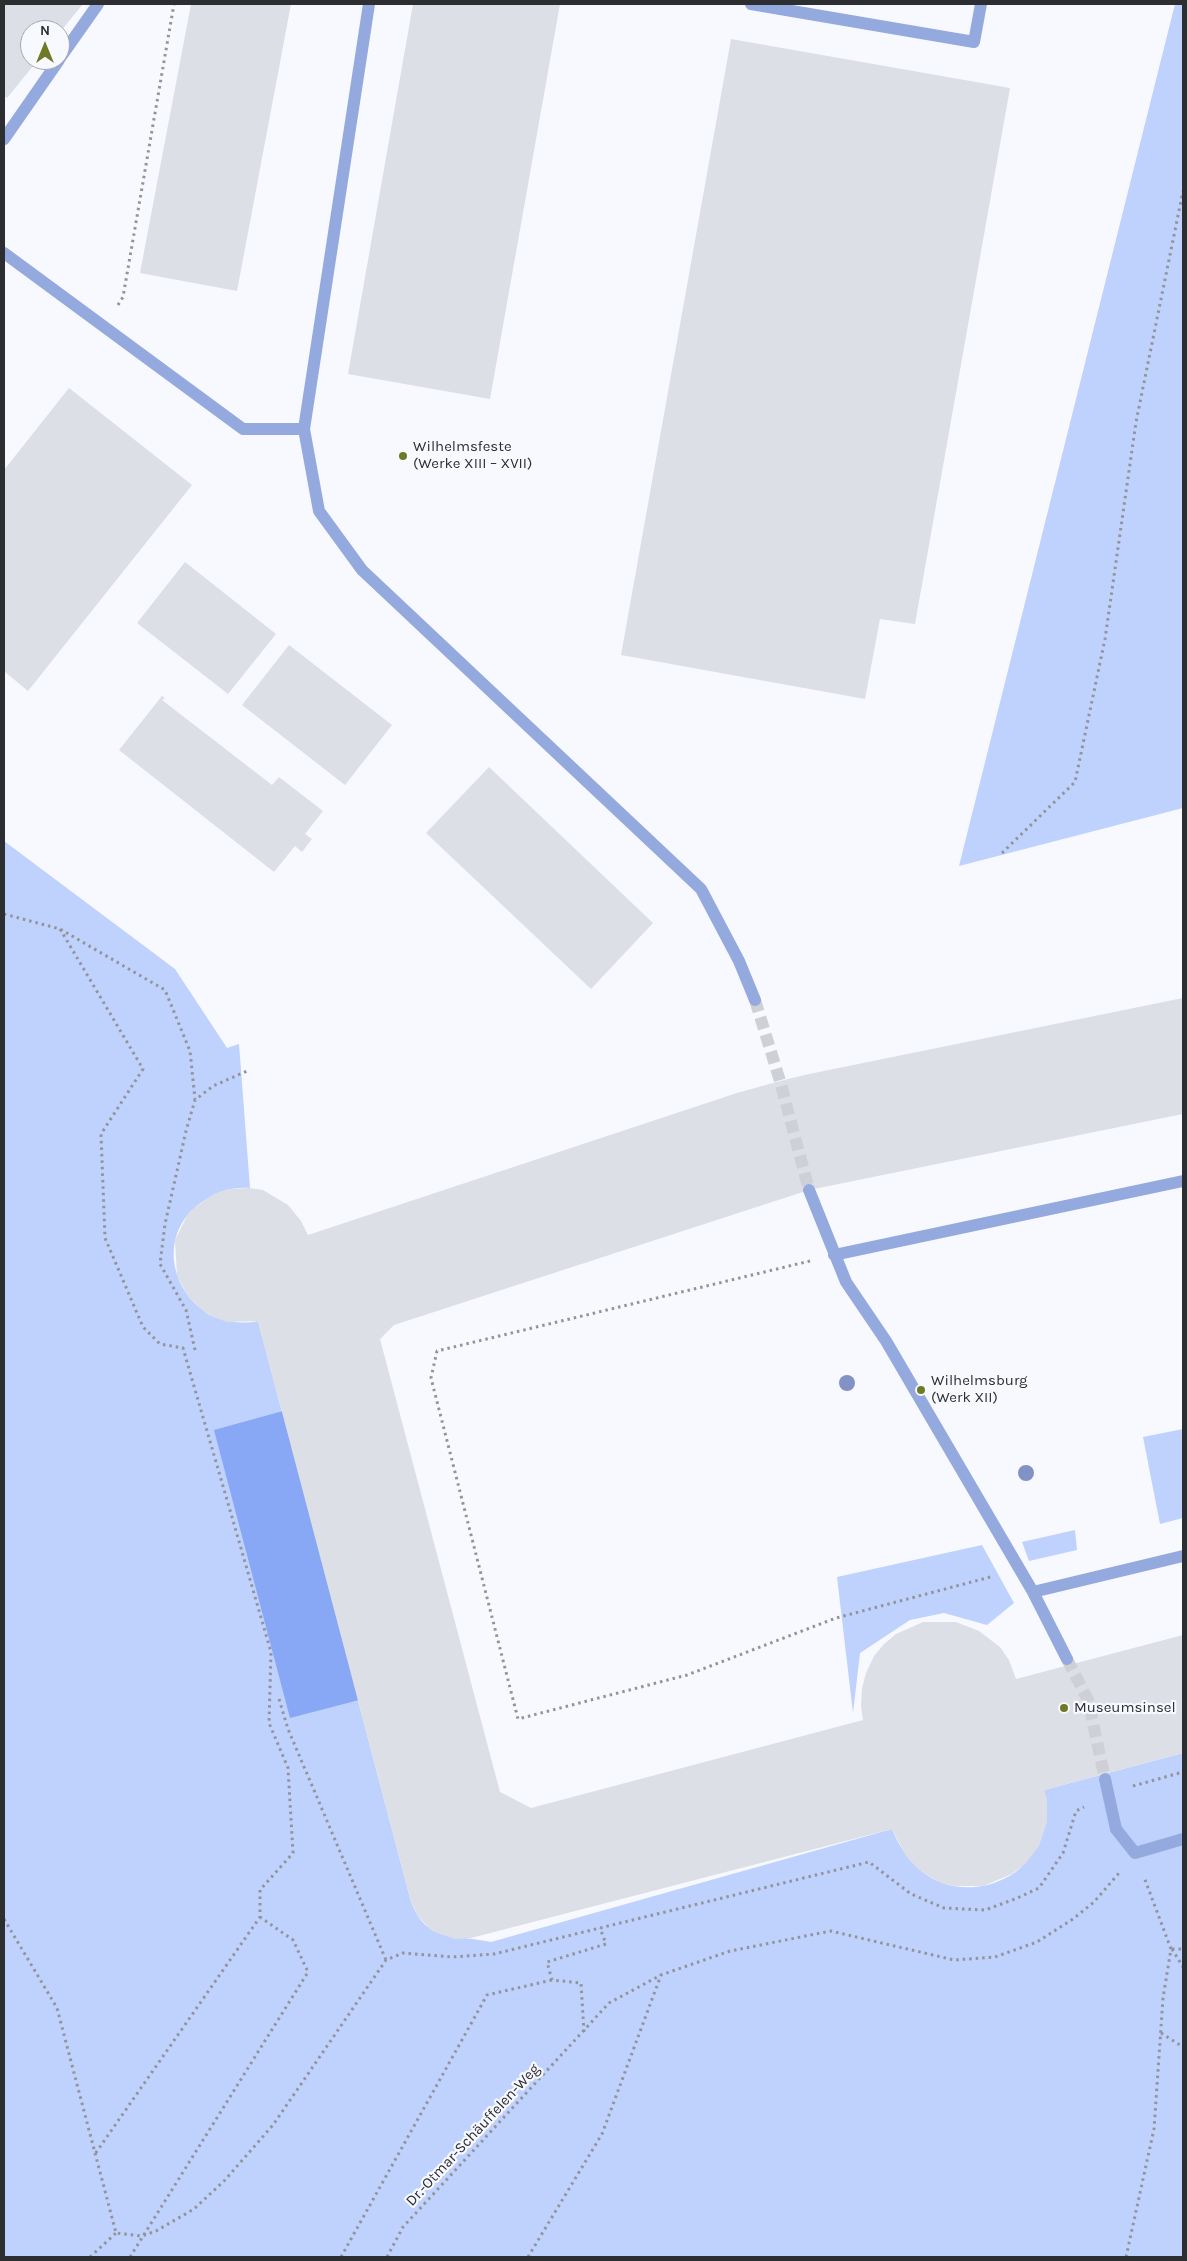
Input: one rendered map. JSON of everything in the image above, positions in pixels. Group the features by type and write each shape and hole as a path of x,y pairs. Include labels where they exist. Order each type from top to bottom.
{"street":[{"path":"70,43 98,4"},
{"path":"369,4 304,429 319,511 362,570 701,889 739,961 754,1000"},
{"path":"752,4 974,42 980,4"},
{"path":"4,139 51,70"},
{"path":"4,253 243,429 304,429"},
{"path":"834,1255 1183,1180"},
{"path":"809,1190 846,1282 886,1341 1033,1592 1067,1659"},
{"path":"1033,1592 1183,1556"},
{"path":"1105,1779 1116,1830 1135,1853 1183,1839"}],"path":[{"path":"105,329 123,297 174,4"},
{"path":"1002,853 1075,782 1105,639 1136,422 1183,191"},
{"path":"4,914 60,929 166,990 190,1050 195,1100 174,1180 160,1264 186,1310 195,1350"},
{"path":"60,929 143,1069 101,1134 105,1238 143,1327 160,1344 182,1348 271,1652 269,1723 288,1768 293,1853 260,1890 260,1917 95,2154"},
{"path":"195,1100 213,1086 247,1071"},
{"path":"834,1255 437,1352 431,1378 518,1719 688,1675 836,1618 1019,1569"},
{"path":"279,1699 288,1729 386,1960"},
{"path":"1129,1787 1183,1772"},
{"path":"90,2257 116,2233 142,2236 156,2231 194,2209 225,2180 273,2125 386,1960 403,1953 452,1957 494,1954 870,1862 911,1894 944,1908 985,1910 1039,1888 1062,1853 1076,1811 1088,1804"},
{"path":"1135,1853 1172,1949 1183,1968"},
{"name":"Dr.-Otmar-Schäuffelen-Weg","path":"387,2257 403,2227 609,2003 661,1974 730,1951 831,1931 954,1960 995,1957 1037,1942 1073,1919 1094,1902 1135,1853"},
{"path":"130,2257 308,1972 293,1940 260,1917"},
{"path":"4,1919 57,2008 116,2233"},
{"path":"552,1980 547,1962 606,1944 600,1928"},
{"path":"1172,1949 1183,1949"},
{"path":"1126,2257 1154,2128 1163,1998 1172,1949"},
{"path":"528,2257 602,2134 661,1974"},
{"path":"341,2257 487,1995 552,1980 581,1984 584,2032"},
{"path":"1160,2033 1183,2048"}],"shaded area":[{"path":"1175,4 1183,4 1183,808 959,866"},
{"path":"4,841 175,969 227,1048 239,1044 250,1188 239,1188 217,1193 187,1216 176,1237 174,1259 179,1280 191,1299 209,1314 232,1322 258,1321 410,1898 423,1923 432,1930 442,1934 491,1942 892,1829 908,1857 930,1877 958,1887 991,1884 1013,1874 1021,1868 1029,1857 1046,1818 1047,1805 1044,1790 1183,1753 1183,2257 4,2257"},
{"path":"1183,1429 1183,1518 1160,1524 1143,1437"},
{"path":"1075,1530 1077,1550 1029,1561 1022,1542"},
{"path":"982,1545 1014,1603 987,1625 944,1613 910,1620 860,1653 853,1713 837,1577"}],"water":[{"path":"283,1411 359,1700 290,1718 214,1430"}],"building":[{"path":"4,4 83,4 70,20 20,20 20,70 30,70 7,98 4,96"},
{"path":"191,4 291,4 237,291 140,273"},
{"path":"413,4 560,4 490,399 348,374"},
{"path":"731,39 1010,88 915,624 880,619 865,699 621,655"},
{"path":"69,388 192,485 28,691 4,671 4,470"},
{"path":"185,562 276,634 228,694 137,623"},
{"path":"289,645 392,725 345,785 242,705"},
{"path":"162,696 165,698 162,700 272,785 279,777 323,811 305,834 312,839 302,852 295,846 274,872 119,750"},
{"path":"489,767 653,923 591,989 426,833"},
{"path":"1183,998 1183,1114 809,1190 394,1325 380,1339 500,1792 531,1808 863,1720 861,1706 862,1688 866,1673 874,1656 896,1634 923,1622 956,1622 979,1631 1000,1647 1009,1660 1016,1679 1183,1635 1183,1753 1044,1790 1047,1800 1047,1822 1039,1846 1025,1864 1012,1874 983,1886 954,1886 941,1883 929,1876 917,1868 906,1856 892,1829 471,1938 455,1939 432,1931 417,1915 410,1898 258,1321 227,1322 208,1315 189,1298 177,1276 175,1240 189,1212 214,1194 228,1189 250,1188 263,1190 288,1205 301,1221 308,1235 737,1093 780,1081"}],"tunnel":[{"path":"755,1000 780,1081 809,1190"},
{"path":"1067,1659 1088,1700 1105,1779"}],"place":[{"name":"Wilhelmsfeste (Werke XIII – XVII)","path":"403,456"},
{"name":"Wilhelmsburg (Werk XII)","path":"921,1390"},
{"name":"Museumsinsel","path":"1064,1708"}]}
